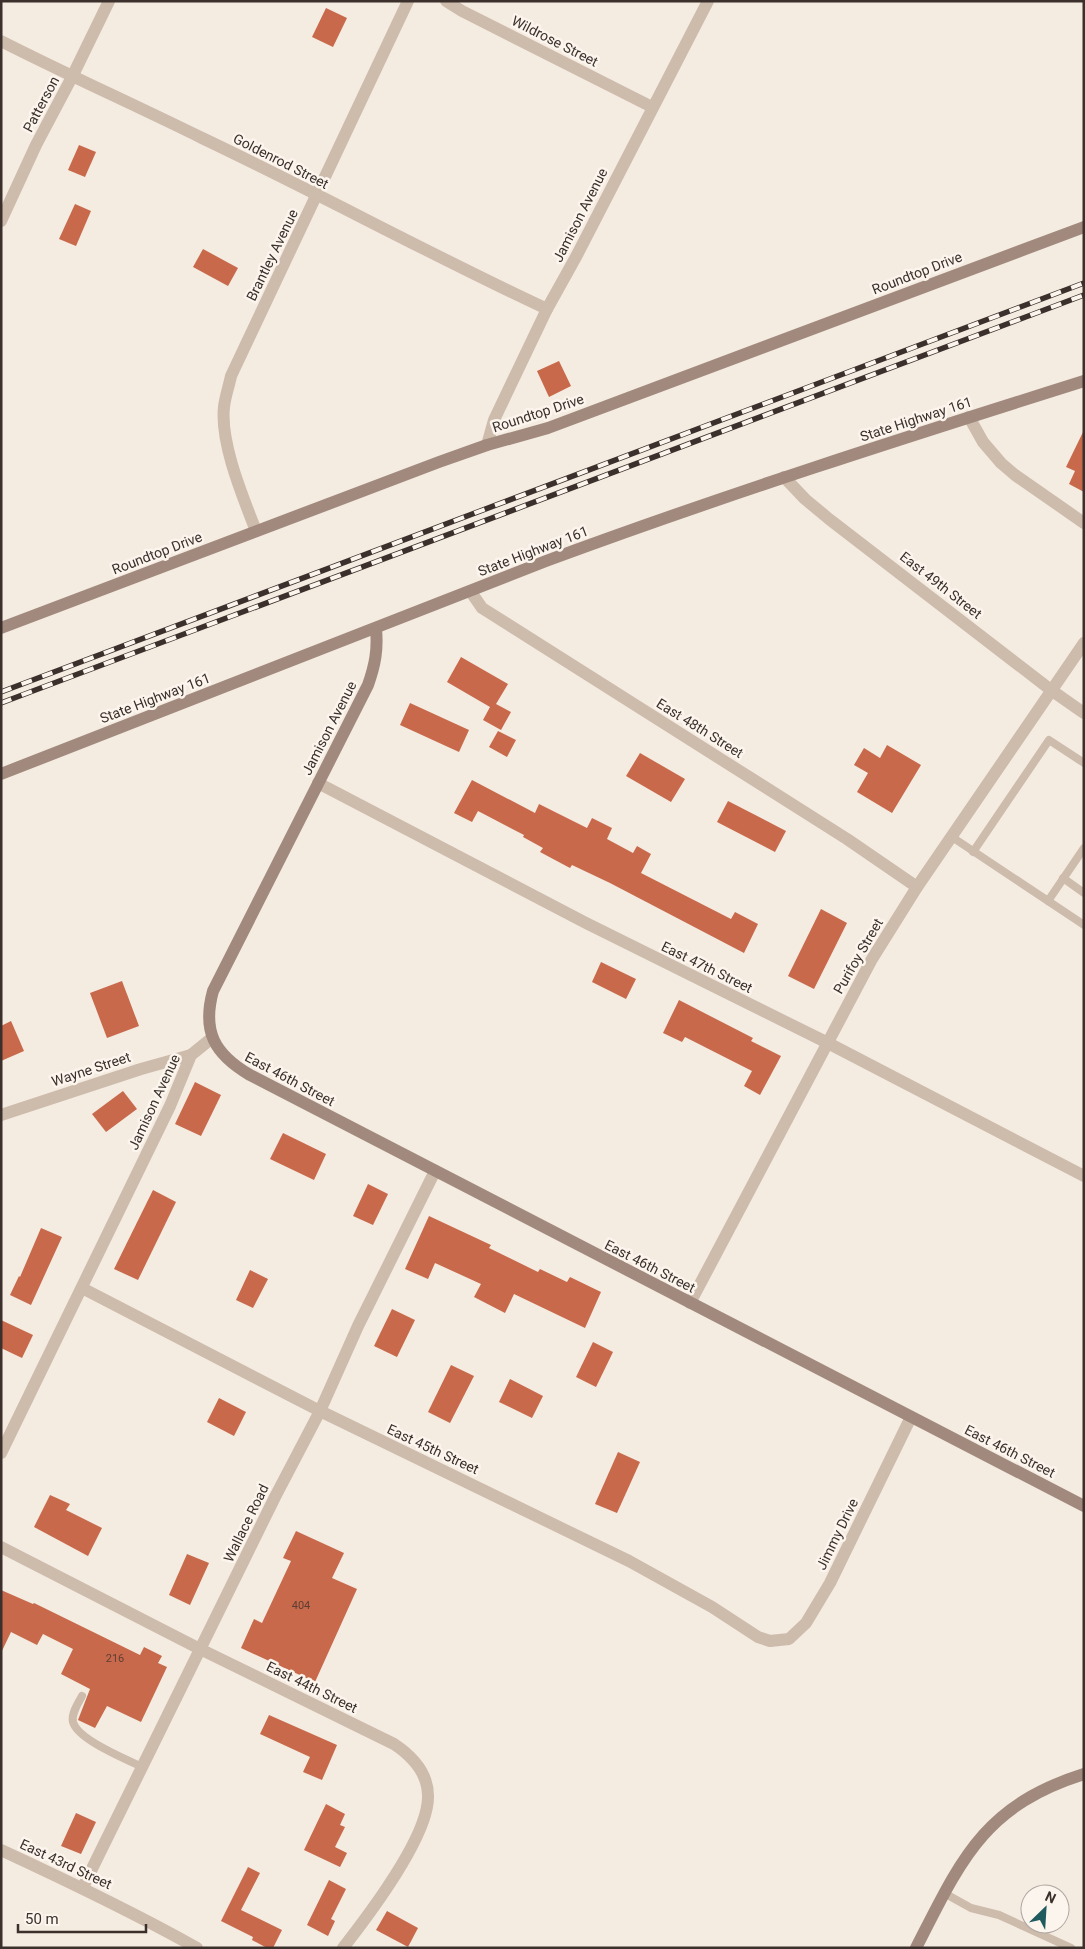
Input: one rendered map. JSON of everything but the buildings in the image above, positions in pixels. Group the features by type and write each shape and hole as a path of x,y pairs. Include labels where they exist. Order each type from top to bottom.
{"street":[{"name":"Patterson","path":"1,221 36,146 109,1"},
{"name":"Brantley Avenue","path":"256,531 241,492 224,429 224,407 232,376 248,338 318,196 408,1"},
{"name":"Wildrose Street","path":"446,1 462,11 652,107"},
{"name":"Jamison Avenue","path":"487,445 494,420 547,309 577,255 708,1"},
{"name":"Goldenrod Street","path":"1,41 72,77 202,138 484,280 547,309"},
{"name":"Roundtop Drive","path":"1,628 487,445 548,428 1084,227"},
{"name":"State Highway 161","path":"1,774 636,528 784,477 1084,381"},
{"path":"969,417 983,442 1001,463 1015,475 1084,523"},
{"name":"East 49th Street","path":"784,477 805,499 829,519 1051,690 1084,713"},
{"name":"East 48th Street","path":"471,592 482,608 847,839 917,887"},
{"name":"Jamison Avenue","path":"1,1454 170,1106 191,1055 212,1038 208,1014 213,991 368,685 378,648 376,629"},
{"name":"Purifoy Street","path":"690,1303 826,1042 872,959 917,887 1084,643"},
{"name":"East 47th Street","path":"318,783 586,923 826,1042 1084,1176"},
{"name":"East 46th Street","path":"212,1038 222,1054 234,1066 1084,1506"},
{"name":"Wayne Street","path":"1,1115 132,1072 191,1055"},
{"name":"Wallace Road","path":"83,1887 320,1411 358,1326 434,1171"},
{"name":"East 45th Street","path":"82,1288 320,1411 629,1560 712,1607 758,1636 770,1641"},
{"name":"Jimmy Drive","path":"770,1641 789,1639 806,1623 830,1583 911,1417"},
{"name":"East 44th Street","path":"1,1547 200,1649 394,1744 418,1764 425,1779 428,1794 427,1810 411,1846 384,1892 367,1918 343,1948"},
{"path":"916,1948 953,1875 970,1849 991,1826 1015,1805 1033,1794 1062,1781 1084,1774"},
{"name":"East 43rd Street","path":"1,1850 83,1887 143,1917 198,1948"}],"lane":[{"path":"973,852 1049,740 1084,764"},
{"path":"952,837 1084,925"},
{"path":"1048,900 1084,848"},
{"path":"1063,878 1084,892"},
{"path":"82,1696 73,1717 73,1722 78,1730 89,1739 142,1767"},
{"path":"944,1893 971,1908 999,1915 1071,1948"}],"railway":[{"path":"1,692 1084,283"},
{"path":"1,703 1084,295"}]}
